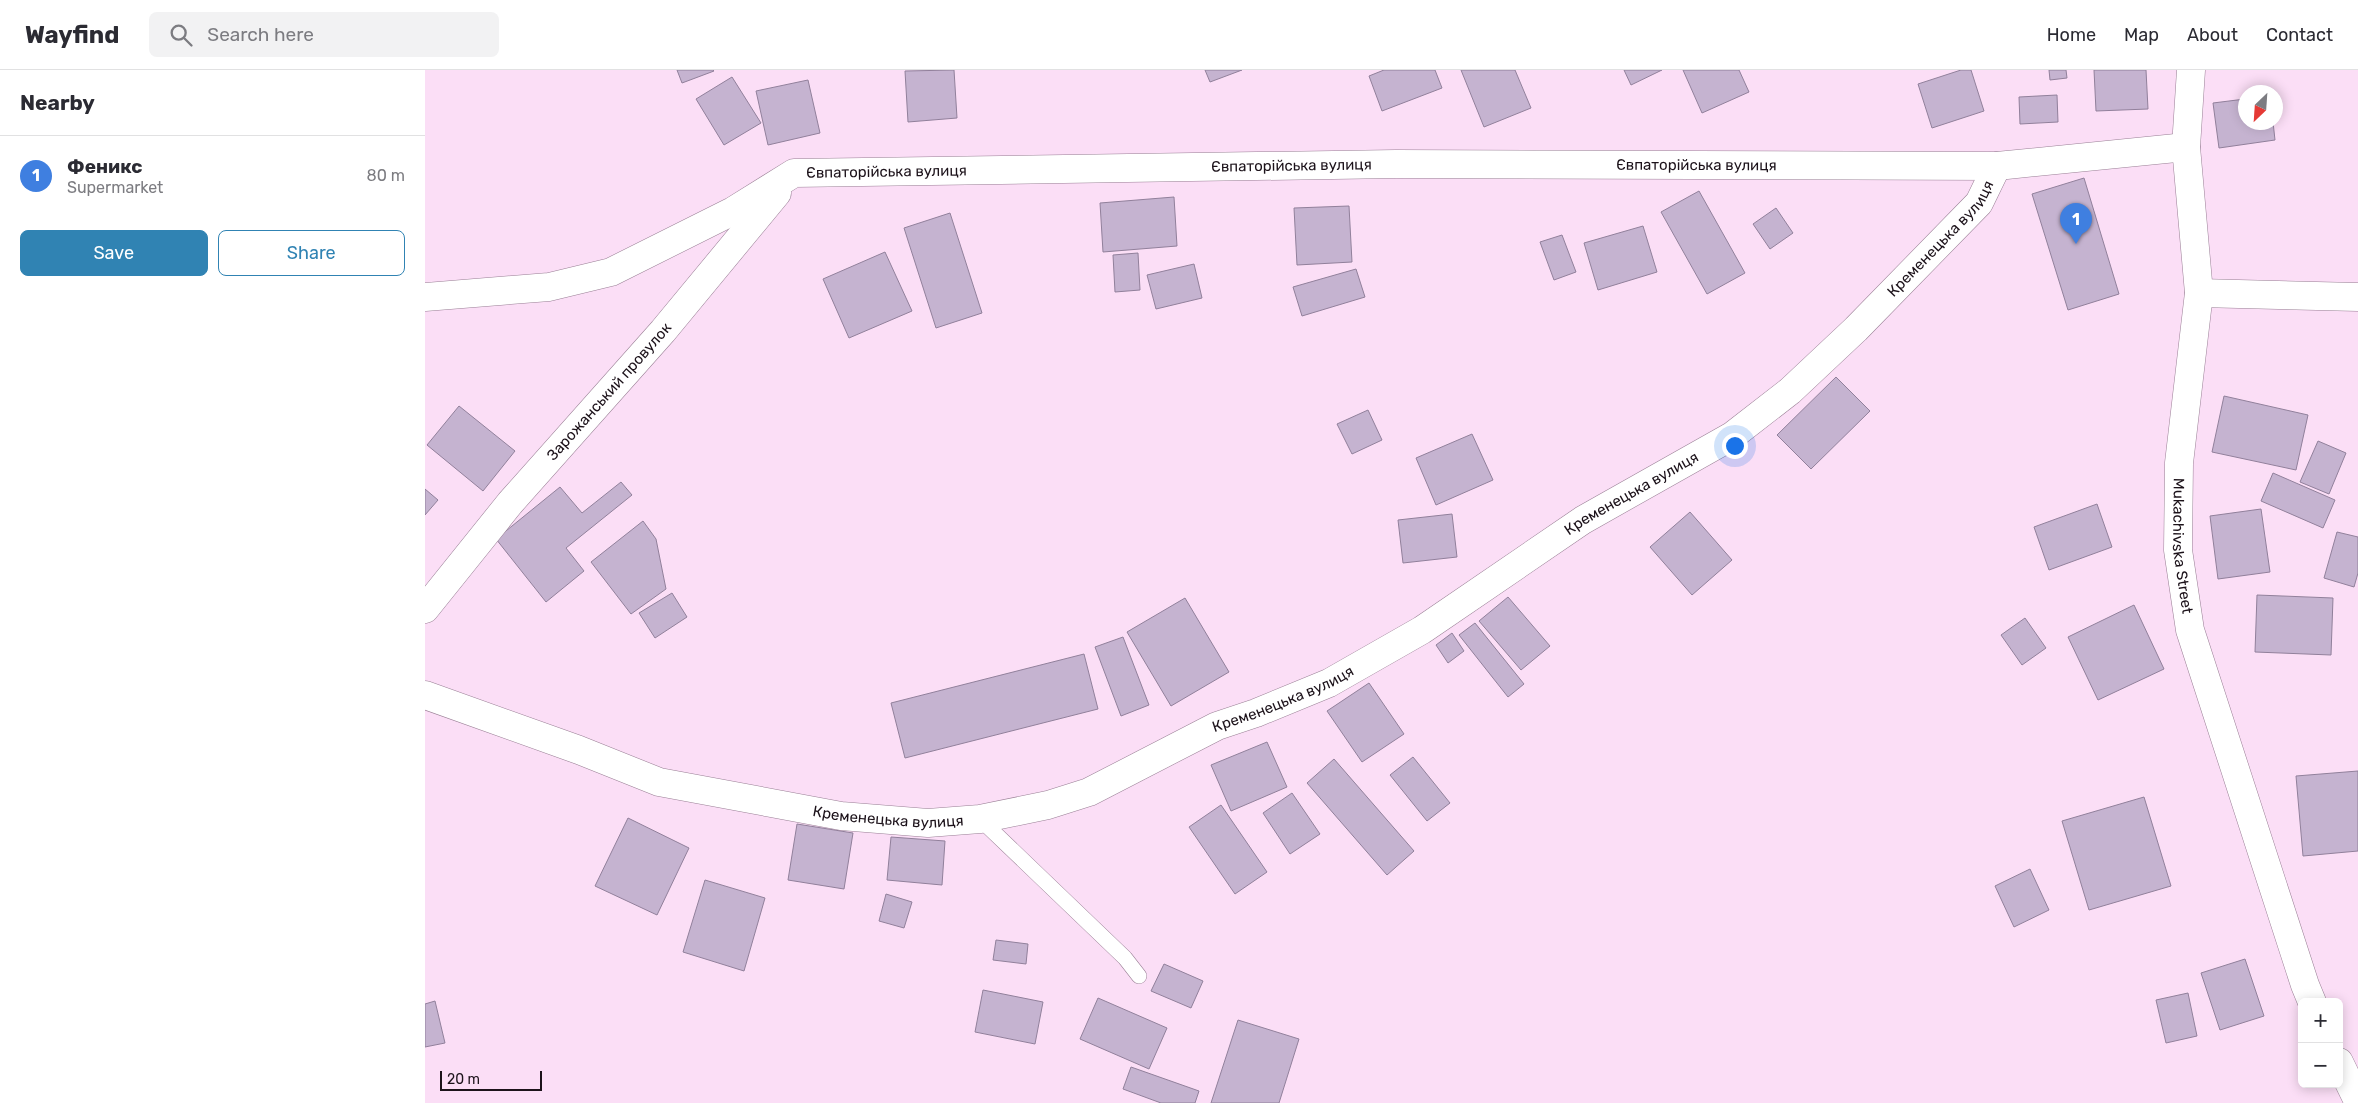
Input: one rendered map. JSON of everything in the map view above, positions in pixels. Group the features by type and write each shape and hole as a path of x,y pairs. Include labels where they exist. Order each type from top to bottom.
{"street":[{"name":"Mukachivska Street","path":"2191,70 2186,147 2199,293 2179,463 2178,550 2190,630 2301,976 2310,998"},
{"name":"Євпаторійська вулиця","path":"425,297 549,287 611,272 733,211 794,173 1396,164 1997,166 2186,147"},
{"name":"Кременецька вулиця","path":"425,695 579,750 659,782 841,816 928,824 980,819 1048,805 1089,792 1217,726 1329,684 1422,630 1583,520 1731,436 1790,390 1890,294 1979,203 1997,166"},
{"name":"Зарожанський провулок","path":"425,609 510,503 663,331 794,173"},
{"path":"2199,293 2358,297"},
{"path":"2343,1070 2358,1102"}],"lane":[{"path":"980,819 1125,958 1139,976"}],"building":[{"path":"677,70 713,70 714,71 682,83"},
{"path":"954,70 957,118 908,122 905,71"},
{"path":"1205,70 1242,70 1210,82"},
{"path":"1384,70 1435,70 1442,88 1382,111 1369,76"},
{"path":"1461,70 1515,70 1531,108 1484,127"},
{"path":"1624,70 1662,70 1631,85"},
{"path":"1683,70 1739,70 1749,92 1702,113"},
{"path":"1961,70 1971,70 1984,111 1932,128 1918,84"},
{"path":"2049,70 2066,70 2067,78 2050,80"},
{"path":"2094,70 2146,70 2148,109 2096,111"},
{"path":"732,77 761,123 724,145 696,99"},
{"path":"808,80 820,133 768,145 756,91"},
{"path":"2057,95 2058,122 2020,124 2019,97"},
{"path":"2238,100 2238,130 2274,130 2275,140 2219,148 2213,103"},
{"path":"2084,178 2119,294 2068,310 2032,194"},
{"path":"1699,191 1745,273 1707,294 1661,212"},
{"path":"1174,197 1177,246 1103,252 1100,203"},
{"path":"1349,206 1352,262 1297,265 1294,208"},
{"path":"1776,208 1793,233 1770,249 1753,224"},
{"path":"950,213 982,313 936,328 904,228"},
{"path":"1643,226 1657,272 1598,290 1584,243"},
{"path":"1562,235 1576,272 1554,280 1540,242"},
{"path":"885,252 912,311 849,338 823,279"},
{"path":"1138,253 1140,290 1115,292 1113,255"},
{"path":"1194,264 1202,298 1156,309 1147,275"},
{"path":"1356,269 1365,297 1302,316 1293,287"},
{"path":"1836,377 1870,411 1811,469 1777,435"},
{"path":"2224,396 2308,415 2296,470 2212,452"},
{"path":"459,406 515,451 483,491 427,445"},
{"path":"1368,410 1382,440 1352,454 1337,424"},
{"path":"1472,434 1493,480 1436,505 1416,458"},
{"path":"2318,441 2346,453 2329,494 2300,482"},
{"path":"2273,473 2335,500 2323,528 2261,501"},
{"path":"621,482 632,495 566,548 584,571 546,602 496,539 560,487 582,513"},
{"path":"425,489 438,500 425,515"},
{"path":"2097,504 2112,547 2049,570 2034,527"},
{"path":"2261,509 2270,572 2218,579 2210,516"},
{"path":"1690,512 1732,560 1692,595 1650,547"},
{"path":"1452,514 1457,557 1403,563 1398,520"},
{"path":"643,521 656,539 666,589 631,614 591,562"},
{"path":"2337,532 2358,537 2358,573 2354,587 2324,578"},
{"path":"672,593 687,617 655,638 639,613"},
{"path":"2257,595 2333,598 2331,655 2255,652"},
{"path":"1508,597 1550,646 1521,670 1479,621"},
{"path":"1185,598 1229,672 1171,706 1127,632"},
{"path":"2134,605 2164,669 2098,700 2068,637"},
{"path":"2025,618 2046,648 2022,665 2001,635"},
{"path":"1475,623 1524,684 1508,697 1459,635"},
{"path":"1452,633 1464,651 1448,663 1436,645"},
{"path":"1123,637 1149,705 1121,716 1095,647"},
{"path":"1084,654 1098,709 905,758 891,703"},
{"path":"1369,683 1404,734 1362,762 1327,711"},
{"path":"1267,742 1287,787 1231,811 1211,765"},
{"path":"1413,757 1450,803 1427,821 1390,775"},
{"path":"1334,759 1414,851 1387,875 1307,783"},
{"path":"2358,771 2358,851 2303,856 2296,776"},
{"path":"1292,793 1320,834 1290,854 1263,813"},
{"path":"2144,797 2171,886 2089,910 2062,821"},
{"path":"1221,805 1267,872 1235,894 1189,827"},
{"path":"628,818 689,848 657,915 595,886"},
{"path":"797,824 853,833 844,889 788,880"},
{"path":"891,837 945,841 942,885 887,880"},
{"path":"2030,869 2049,910 2014,927 1995,886"},
{"path":"705,880 765,898 744,971 683,952"},
{"path":"886,894 912,902 904,928 879,921"},
{"path":"996,940 1028,944 1026,964 993,960"},
{"path":"2245,959 2264,1016 2220,1030 2201,973"},
{"path":"1164,964 1203,981 1191,1008 1151,991"},
{"path":"983,990 1043,1002 1035,1044 975,1032"},
{"path":"2188,993 2197,1036 2166,1043 2156,1000"},
{"path":"1098,998 1167,1028 1149,1069 1080,1039"},
{"path":"435,1001 445,1043 425,1047 425,1004"},
{"path":"1238,1020 1299,1039 1279,1103 1211,1103"},
{"path":"1131,1067 1199,1091 1195,1103 1161,1103 1123,1089"}],"place":[{"name":"Феникс","path":"2076,244"}]}
